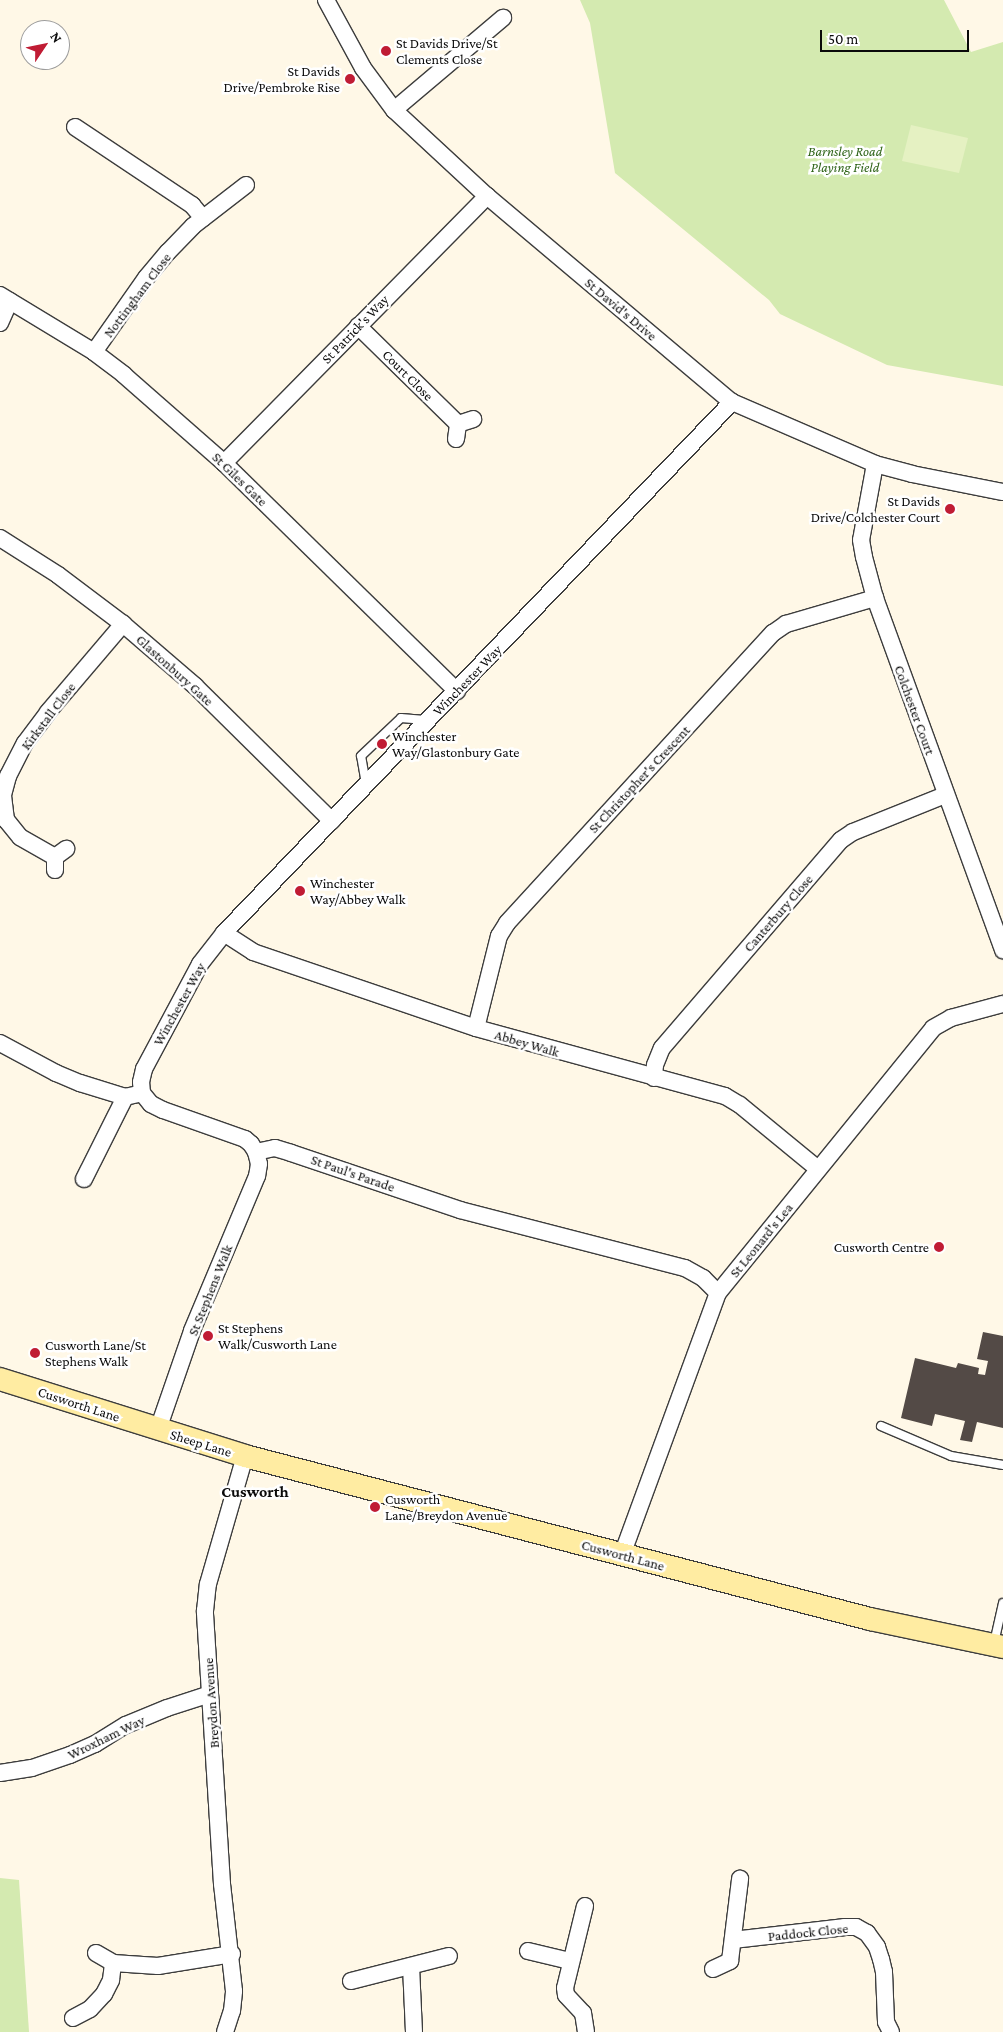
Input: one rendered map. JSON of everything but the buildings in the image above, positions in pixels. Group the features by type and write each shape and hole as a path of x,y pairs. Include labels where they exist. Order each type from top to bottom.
{"street":[{"name":"St David's Drive","path":"326,0 363,68 394,110 487,196 732,402 875,464 912,474 1003,492"},
{"path":"394,110 503,18"},
{"path":"75,127 192,205 203,218"},
{"name":"Nottingham Close","path":"94,352 146,278 203,218 246,185"},
{"name":"St Patrick's Way","path":"224,463 487,196"},
{"path":"0,323 5,298"},
{"name":"St Giles Gate","path":"5,298 94,352 124,375 224,463 457,691"},
{"name":"Court Close","path":"358,326 462,427"},
{"name":"Winchester Way","path":"142,1093 141,1082 144,1069 200,964 224,933 732,402"},
{"name":"Colchester Court","path":"875,464 862,540 875,598 945,795 1003,950"},
{"name":"Glastonbury Gate","path":"0,538 58,575 123,624 195,686 332,821"},
{"name":"St Christopher's Crescent","path":"476,1028 499,936 508,923 773,633 786,624 875,598"},
{"name":"Kirkstall Close","path":"59,859 20,837 6,820 3,795 8,776 25,743 48,712 123,624"},
{"name":"Canterbury Close","path":"654,1078 655,1065 662,1048 841,840 853,832 945,795"},
{"name":"Abbey Walk","path":"224,933 253,952 476,1028 725,1096 740,1105 818,1169"},
{"name":"St Leonard's Lea","path":"622,1555 718,1293 933,1028 951,1018 1003,1004"},
{"path":"0,1042 56,1073 125,1097 142,1093 151,1104 163,1110 244,1139 251,1144 256,1152"},
{"path":"84,1179 125,1097"},
{"name":"St Paul's Parade","path":"256,1152 275,1148 460,1210 685,1268 703,1278 718,1293"},
{"name":"St Stephens Walk","path":"158,1429 192,1331 257,1176 256,1152"},
{"name":"Cusworth Lane","path":"0,1379 158,1429"},
{"name":"Sheep Lane","path":"158,1429 245,1456"},
{"name":"Cusworth Lane","path":"245,1456 870,1619 998,1646"},
{"name":"Breydon Avenue","path":"225,2032 233,2004 232,1954 222,1884 204,1611 208,1584 245,1456"},
{"name":"Wroxham Way","path":"0,1773 32,1768 70,1755 95,1744 126,1725 167,1708 210,1694"},
{"path":"713,1969 730,1961 740,1879"},
{"path":"585,1906 570,1961 565,1988 566,1995 582,2013 586,2032"},
{"name":"Paddock Close","path":"733,1940 845,1926 856,1927 867,1933 877,1947 881,1959 884,1972 886,2022 891,2032"},
{"path":"528,1951 570,1961"},
{"path":"96,1953 113,1963 158,1966 232,1954"},
{"path":"351,1981 449,1956"},
{"path":"73,2018 90,2009 104,1994 111,1980 113,1963"},
{"path":"411,1966 414,2032"}],"lane":[{"path":"366,786 361,756 400,718 429,720"},
{"path":"881,1426 916,1443 951,1456 1003,1465"},
{"path":"998,1646 1003,1604"}],"green space":[{"name":"Barnsley Road Playing Field","path":"580,0 944,0 971,52 1003,42 1003,386 887,365 780,314 769,300 615,173 590,23"},
{"path":"911,125 968,138 959,173 902,161"},
{"path":"0,1878 19,1880 29,2032 0,2032"}],"place":[{"name":"St Davids Drive/St Clements Close","path":"386,51"},
{"name":"St Davids Drive/Pembroke Rise","path":"350,79"},
{"name":"St Davids Drive/Colchester Court","path":"950,509"},
{"name":"Winchester Way/Glastonbury Gate","path":"382,744"},
{"name":"Winchester Way/Abbey Walk","path":"300,891"},
{"name":"Cusworth Centre","path":"939,1247"},
{"name":"St Stephens Walk/Cusworth Lane","path":"208,1336"},
{"name":"Cusworth Lane/St Stephens Walk","path":"35,1353"},
{"name":"Cusworth Lane/Breydon Avenue","path":"375,1507"}],"district":[{"name":"Cusworth","path":"255,1492"}]}
